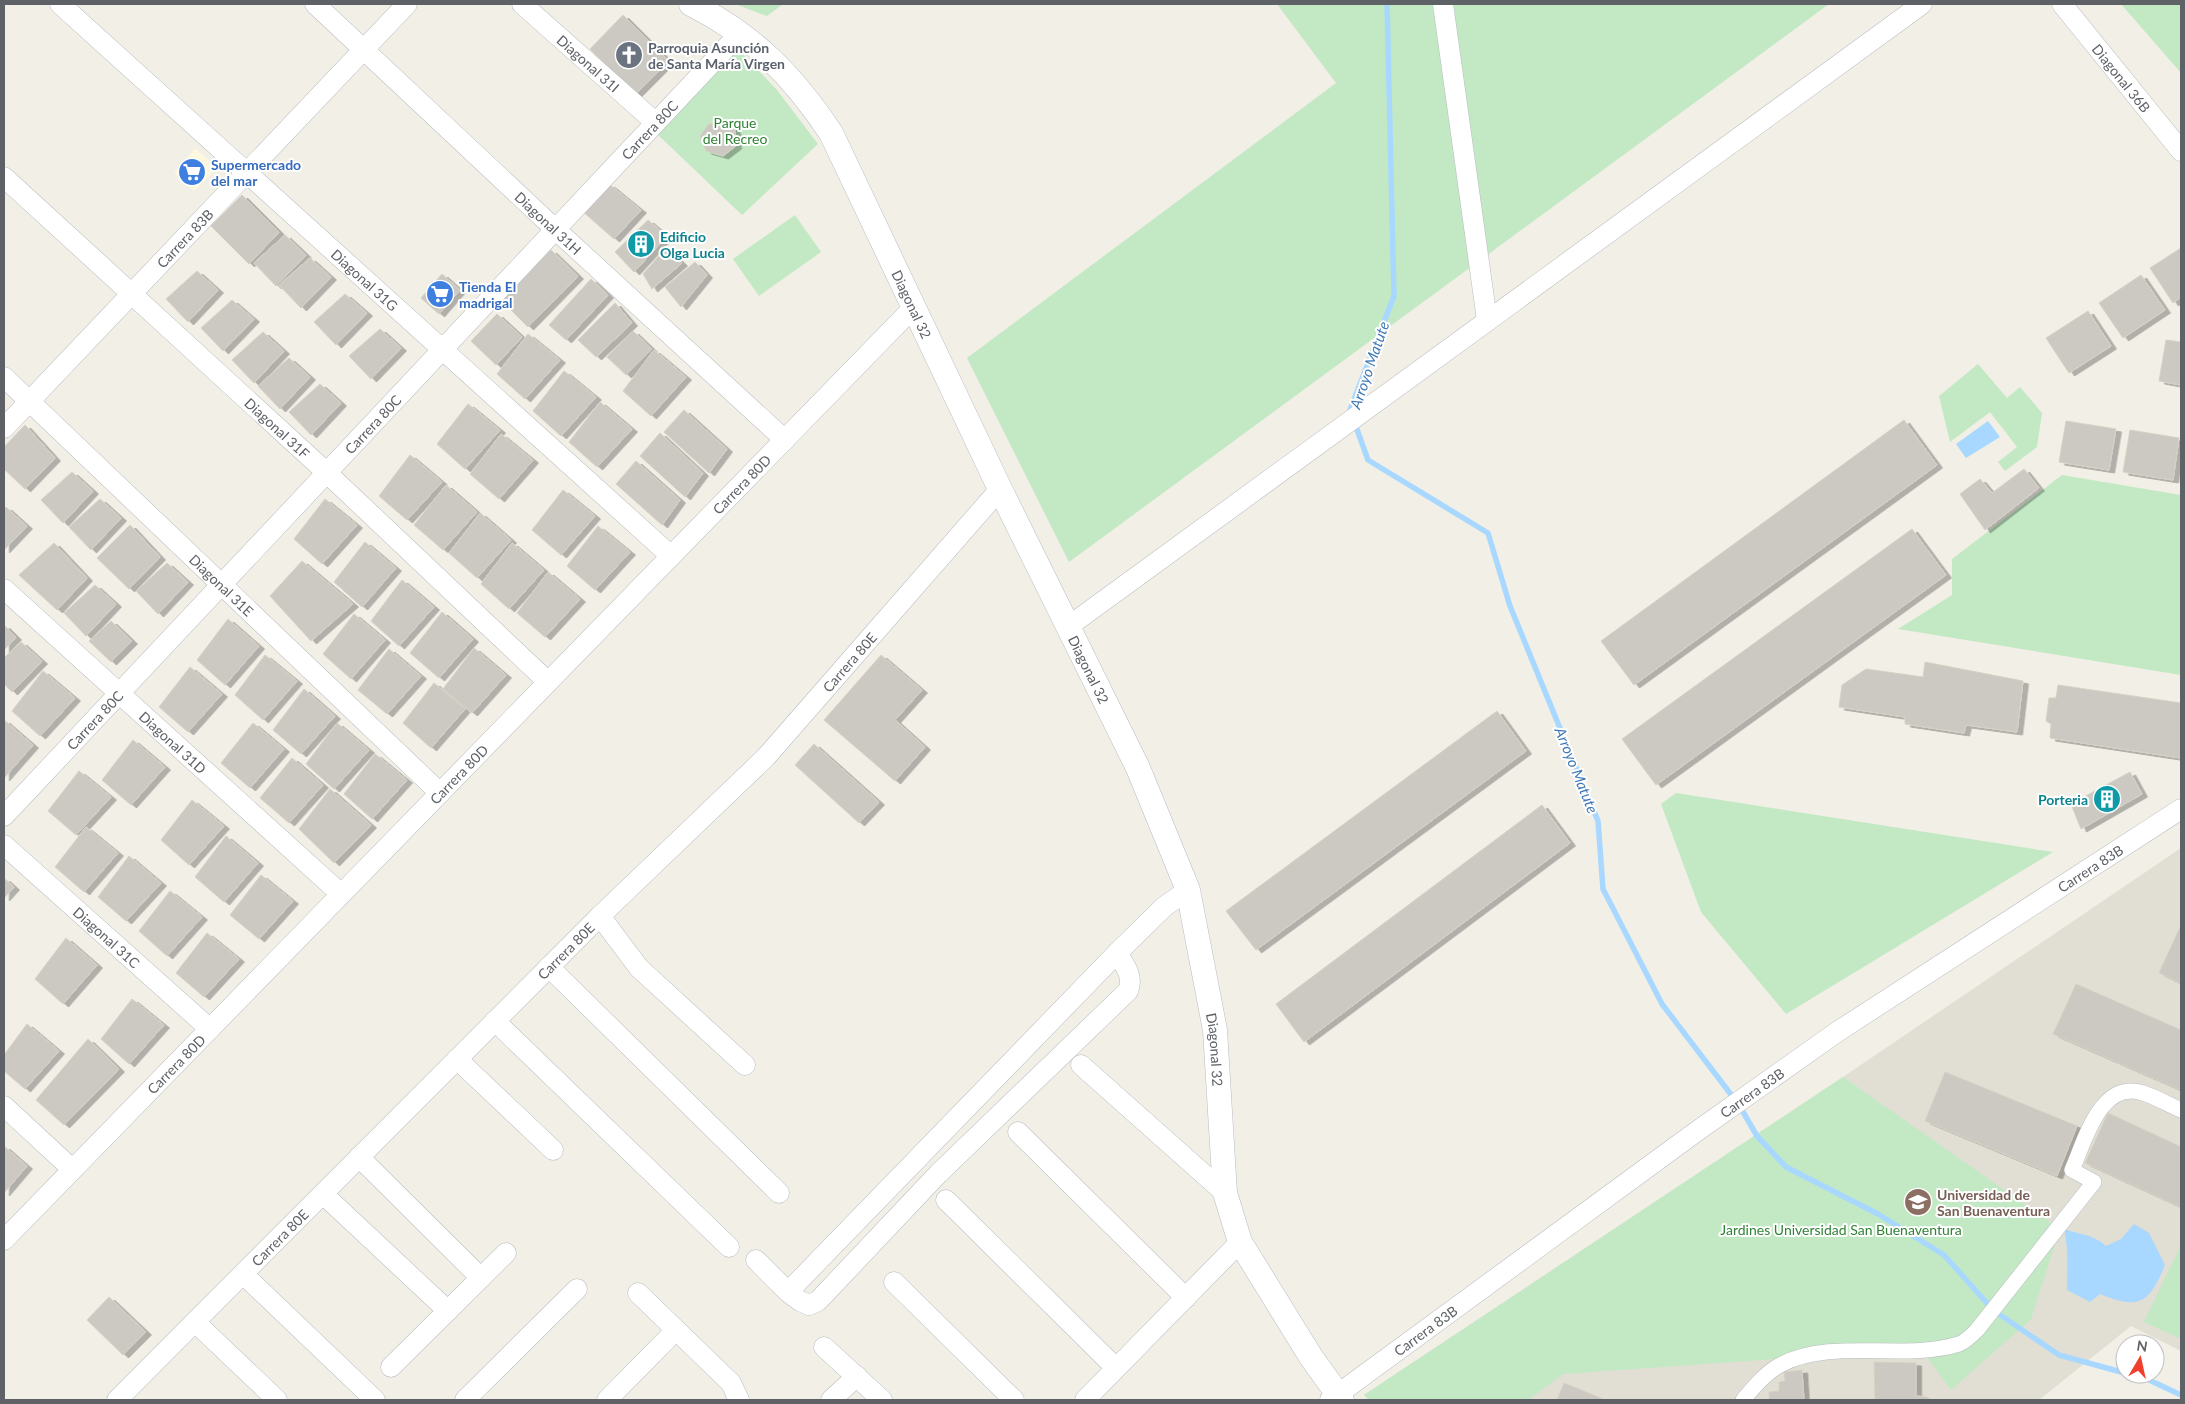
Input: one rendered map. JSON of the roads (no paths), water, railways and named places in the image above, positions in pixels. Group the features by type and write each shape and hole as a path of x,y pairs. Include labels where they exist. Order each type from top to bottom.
{"street":[{"name":"Diagonal 31G","path":"60,4 670,556"},
{"name":"Diagonal 31H","path":"315,4 555,229 785,440"},
{"name":"Carrera 83B","path":"4,428 407,4"},
{"name":"Diagonal 31I","path":"522,4 655,122"},
{"name":"Diagonal 32","path":"691,4 740,33 775,62 800,89 831,133 1000,489 1138,768 1188,890 1215,1030 1225,1193 1240,1242 1336,1398"},
{"path":"1443,4 1487,320"},
{"path":"1069,626 1342,425 1922,4"},
{"name":"Diagonal 36B","path":"2062,4 2181,151"},
{"name":"Carrera 80C","path":"4,816 740,33"},
{"name":"Diagonal 31F","path":"4,177 130,295 326,472 548,682"},
{"name":"Carrera 80D","path":"4,1240 913,308"},
{"name":"Diagonal 31E","path":"4,377 440,793"},
{"name":"Carrera 80E","path":"117,1400 600,916 766,757 1000,489"},
{"name":"Diagonal 31D","path":"4,588 341,894"},
{"name":"Carrera 83B","path":"1336,1398 1693,1134 1837,1032 2181,809"},
{"name":"Diagonal 31C","path":"4,845 210,1029"},
{"path":"788,1292 1117,953 1165,906 1188,890"},
{"path":"600,916 639,968 745,1065"},
{"path":"756,1260 788,1292 800,1301 809,1305 818,1301 938,1174 1128,991 1132,983 1130,974 1117,953"},
{"path":"549,967 778,1193"},
{"path":"495,1022 729,1247"},
{"path":"458,1059 553,1150"},
{"path":"1080,1065 1225,1193"},
{"path":"1743,1400 1765,1376 1781,1364 1812,1354 1939,1348 1961,1343 1977,1330 2094,1182 2072,1170 2103,1103 2116,1094 2128,1091 2141,1092 2181,1110"},
{"path":"4,1106 72,1170"},
{"path":"1018,1132 1186,1298"},
{"path":"360,1157 481,1278"},
{"path":"323,1194 448,1311"},
{"path":"946,1200 1116,1368"},
{"path":"1084,1400 1240,1242"},
{"path":"391,1367 506,1253"},
{"path":"243,1274 375,1400"},
{"path":"894,1282 1014,1400"},
{"path":"465,1400 577,1289"},
{"path":"638,1293 731,1383 739,1400"},
{"path":"195,1322 277,1400"},
{"path":"607,1400 676,1330"},
{"path":"824,1347 882,1400"},
{"path":"831,1400 857,1376"}],"water":[{"path":"1988,421 2000,437 1966,458 1956,444"},
{"path":"2134,1224 2149,1233 2165,1265 2148,1296 2133,1302 2124,1302 2100,1294 2090,1302 2067,1290 2067,1252 2064,1229 2091,1237 2106,1246 2121,1239"}],"waterway":[{"name":"Arroyo Matute","path":"1387,4 1394,296 1350,410 1368,460 1488,533 1510,606 1598,821 1603,889 1662,1004 1739,1105 1757,1136 1786,1167 1878,1214 1944,1255 1993,1310 2059,1355 2115,1370"},
{"name":"Arroyo Matute","path":"2158,1384 2181,1395"}],"place":[{"name":"Parroquia Asunción de Santa María Virgen","path":"629,55"},
{"name":"Supermercado del mar","path":"192,172"},
{"name":"Edificio Olga Lucia","path":"641,244"},
{"name":"Tienda El madrigal","path":"440,294"},
{"name":"Porteria","path":"2107,799"},
{"name":"Universidad de San Buenaventura","path":"1918,1202"}],"park label":[{"name":"Parque del Recreo","path":"735,130"},
{"name":"Jardines Universidad San Buenaventura","path":"1841,1229"}]}
